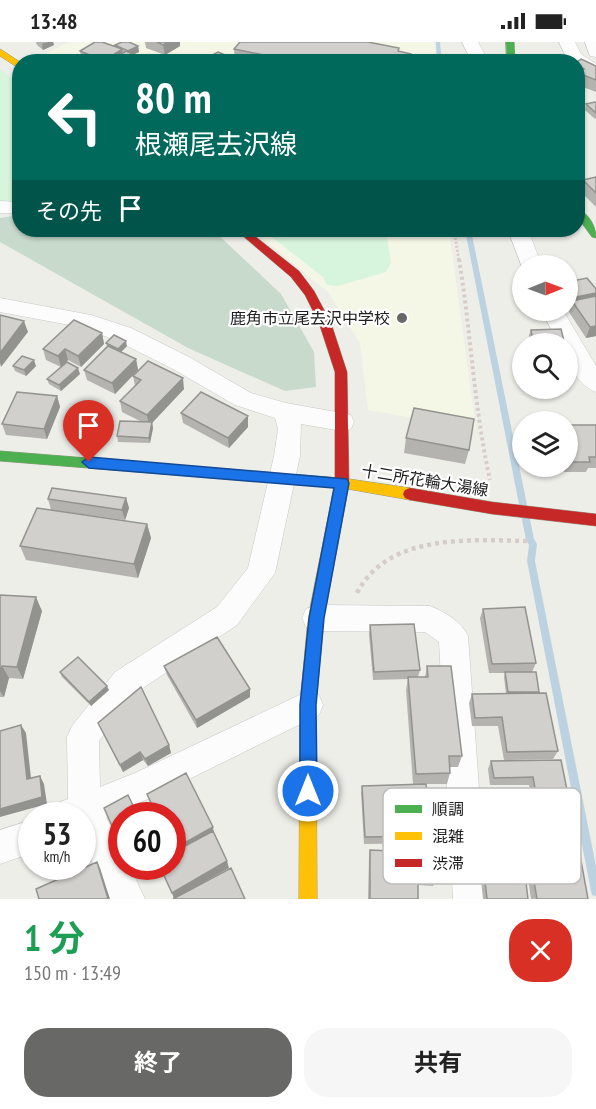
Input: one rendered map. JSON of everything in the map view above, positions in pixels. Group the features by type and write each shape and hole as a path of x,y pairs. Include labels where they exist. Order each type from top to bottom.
{"main road":[{"path":"585,221 596,235"},
{"path":"0,456 342,483 341,372 325,322 310,294 295,274 250,237"},
{"name":"十二所花輪大湯線","path":"309,899 308,705 330,618 342,483 492,508 595,520"}],"street":[{"path":"592,42 596,52"},
{"path":"521,237 528,255"},
{"path":"0,305 83,320 123,334 181,363 243,399 286,412 342,422"},
{"path":"558,321 582,365 596,382"},
{"path":"77,802 83,737 126,682 227,616 261,573 287,456 290,429 286,412"},
{"path":"330,618 430,619 453,636 463,788"},
{"path":"96,804 144,784 308,705"},
{"path":"0,847 18,841"},
{"path":"96,845 128,899"},
{"path":"469,884 470,899"}],"path":[{"path":"455,237 468,312 489,480"},
{"path":"330,618 366,576 395,554 428,544 506,541"}],"shaded area":[{"path":"68,42 434,42 436,54 46,54"},
{"path":"12,216 12,237 220,237 281,294 314,352 316,387 285,391 188,348 0,242 0,218"},
{"name":"鹿角市立尾去沢中学校","path":"261,237 450,237 476,429 368,410 360,343 328,292"}],"green space":[{"path":"0,69 12,78 12,204 0,207"},
{"path":"272,237 387,237 391,263 386,272 338,286 327,285 323,277"}],"building":[{"path":"95,42 122,49 114,54 87,54 80,51"},
{"path":"122,42 138,46 128,51 115,45"},
{"path":"240,42 368,42 399,48 398,51 411,54 258,54 234,49"},
{"path":"585,61 596,66 596,80 585,76"},
{"path":"596,103 596,113 586,104"},
{"path":"596,177 596,193 585,182 585,180"},
{"path":"587,278 596,289 596,293 578,297 578,280"},
{"path":"596,296 596,326 590,327 578,310 578,300"},
{"path":"0,315 24,321 0,353"},
{"path":"74,320 102,333 78,356 65,349 58,356 43,349"},
{"path":"561,329 562,333 532,333 531,330"},
{"path":"114,335 126,341 118,349 106,343"},
{"path":"108,346 136,359 112,383 84,370"},
{"path":"22,356 34,360 24,370 13,366"},
{"path":"148,361 183,378 147,415 120,401 141,380 133,376"},
{"path":"67,362 78,368 59,385 47,379"},
{"path":"17,392 57,396 44,429 2,424"},
{"path":"201,392 248,416 228,438 181,413"},
{"path":"414,408 474,419 469,450 406,438"},
{"path":"120,421 152,422 149,438 117,436"},
{"path":"578,425 596,425 596,457 589,457 590,462 578,462"},
{"path":"52,488 126,498 122,510 48,499"},
{"path":"37,508 147,524 134,564 20,546"},
{"path":"0,595 36,597 17,667 2,666 0,673"},
{"path":"525,607 536,663 492,664 483,609"},
{"path":"414,624 420,670 374,672 370,625"},
{"path":"217,637 250,689 196,720 164,666"},
{"path":"78,657 107,686 89,702 60,672"},
{"path":"427,666 451,666 462,756 449,756 450,773 416,774 408,677 428,677"},
{"path":"505,672 536,672 539,692 508,692"},
{"path":"141,687 169,745 145,759 140,752 120,765 98,723"},
{"path":"546,693 558,751 507,752 502,717 475,718 472,694"},
{"path":"21,725 27,779 40,776 42,797 0,809 0,731"},
{"path":"561,760 567,788 535,788 533,777 494,778 491,761"},
{"path":"186,773 213,827 186,842 186,802 151,802 147,794"},
{"path":"426,784 426,788 383,788 383,837 365,837 362,786"},
{"path":"128,795 131,802 115,802"},
{"path":"213,831 227,861 172,893 166,880 186,880 186,845"},
{"path":"370,850 383,851 383,884 418,884 418,899 370,899"},
{"path":"581,860 588,899 537,899 535,884 581,884"},
{"path":"96,862 108,899 39,899 36,889 56,880 96,880"},
{"path":"231,868 245,899 173,899"},
{"path":"485,884 526,884 528,899 487,899"}],"waterway":[{"path":"438,42 439,54"},
{"path":"469,237 530,540 533,544 531,561 576,788"},
{"path":"581,815 596,891"}],"traffic: fast":[{"path":"510,42 511,54"},
{"path":"585,221 596,235"},
{"path":"0,456 339,483"}],"traffic: slow":[{"path":"0,52 12,60"},
{"path":"308,899 308,705 316,618 342,483 410,494"}],"traffic: jam":[{"path":"250,237 295,274 310,294 325,323 341,372 342,483 339,483"},
{"path":"410,494 492,508 596,520"}],"place":[{"name":"鹿角市立尾去沢中学校","path":"402,318"}],"route":[{"path":"89,462 342,483 316,618 308,705 308,791"}]}
